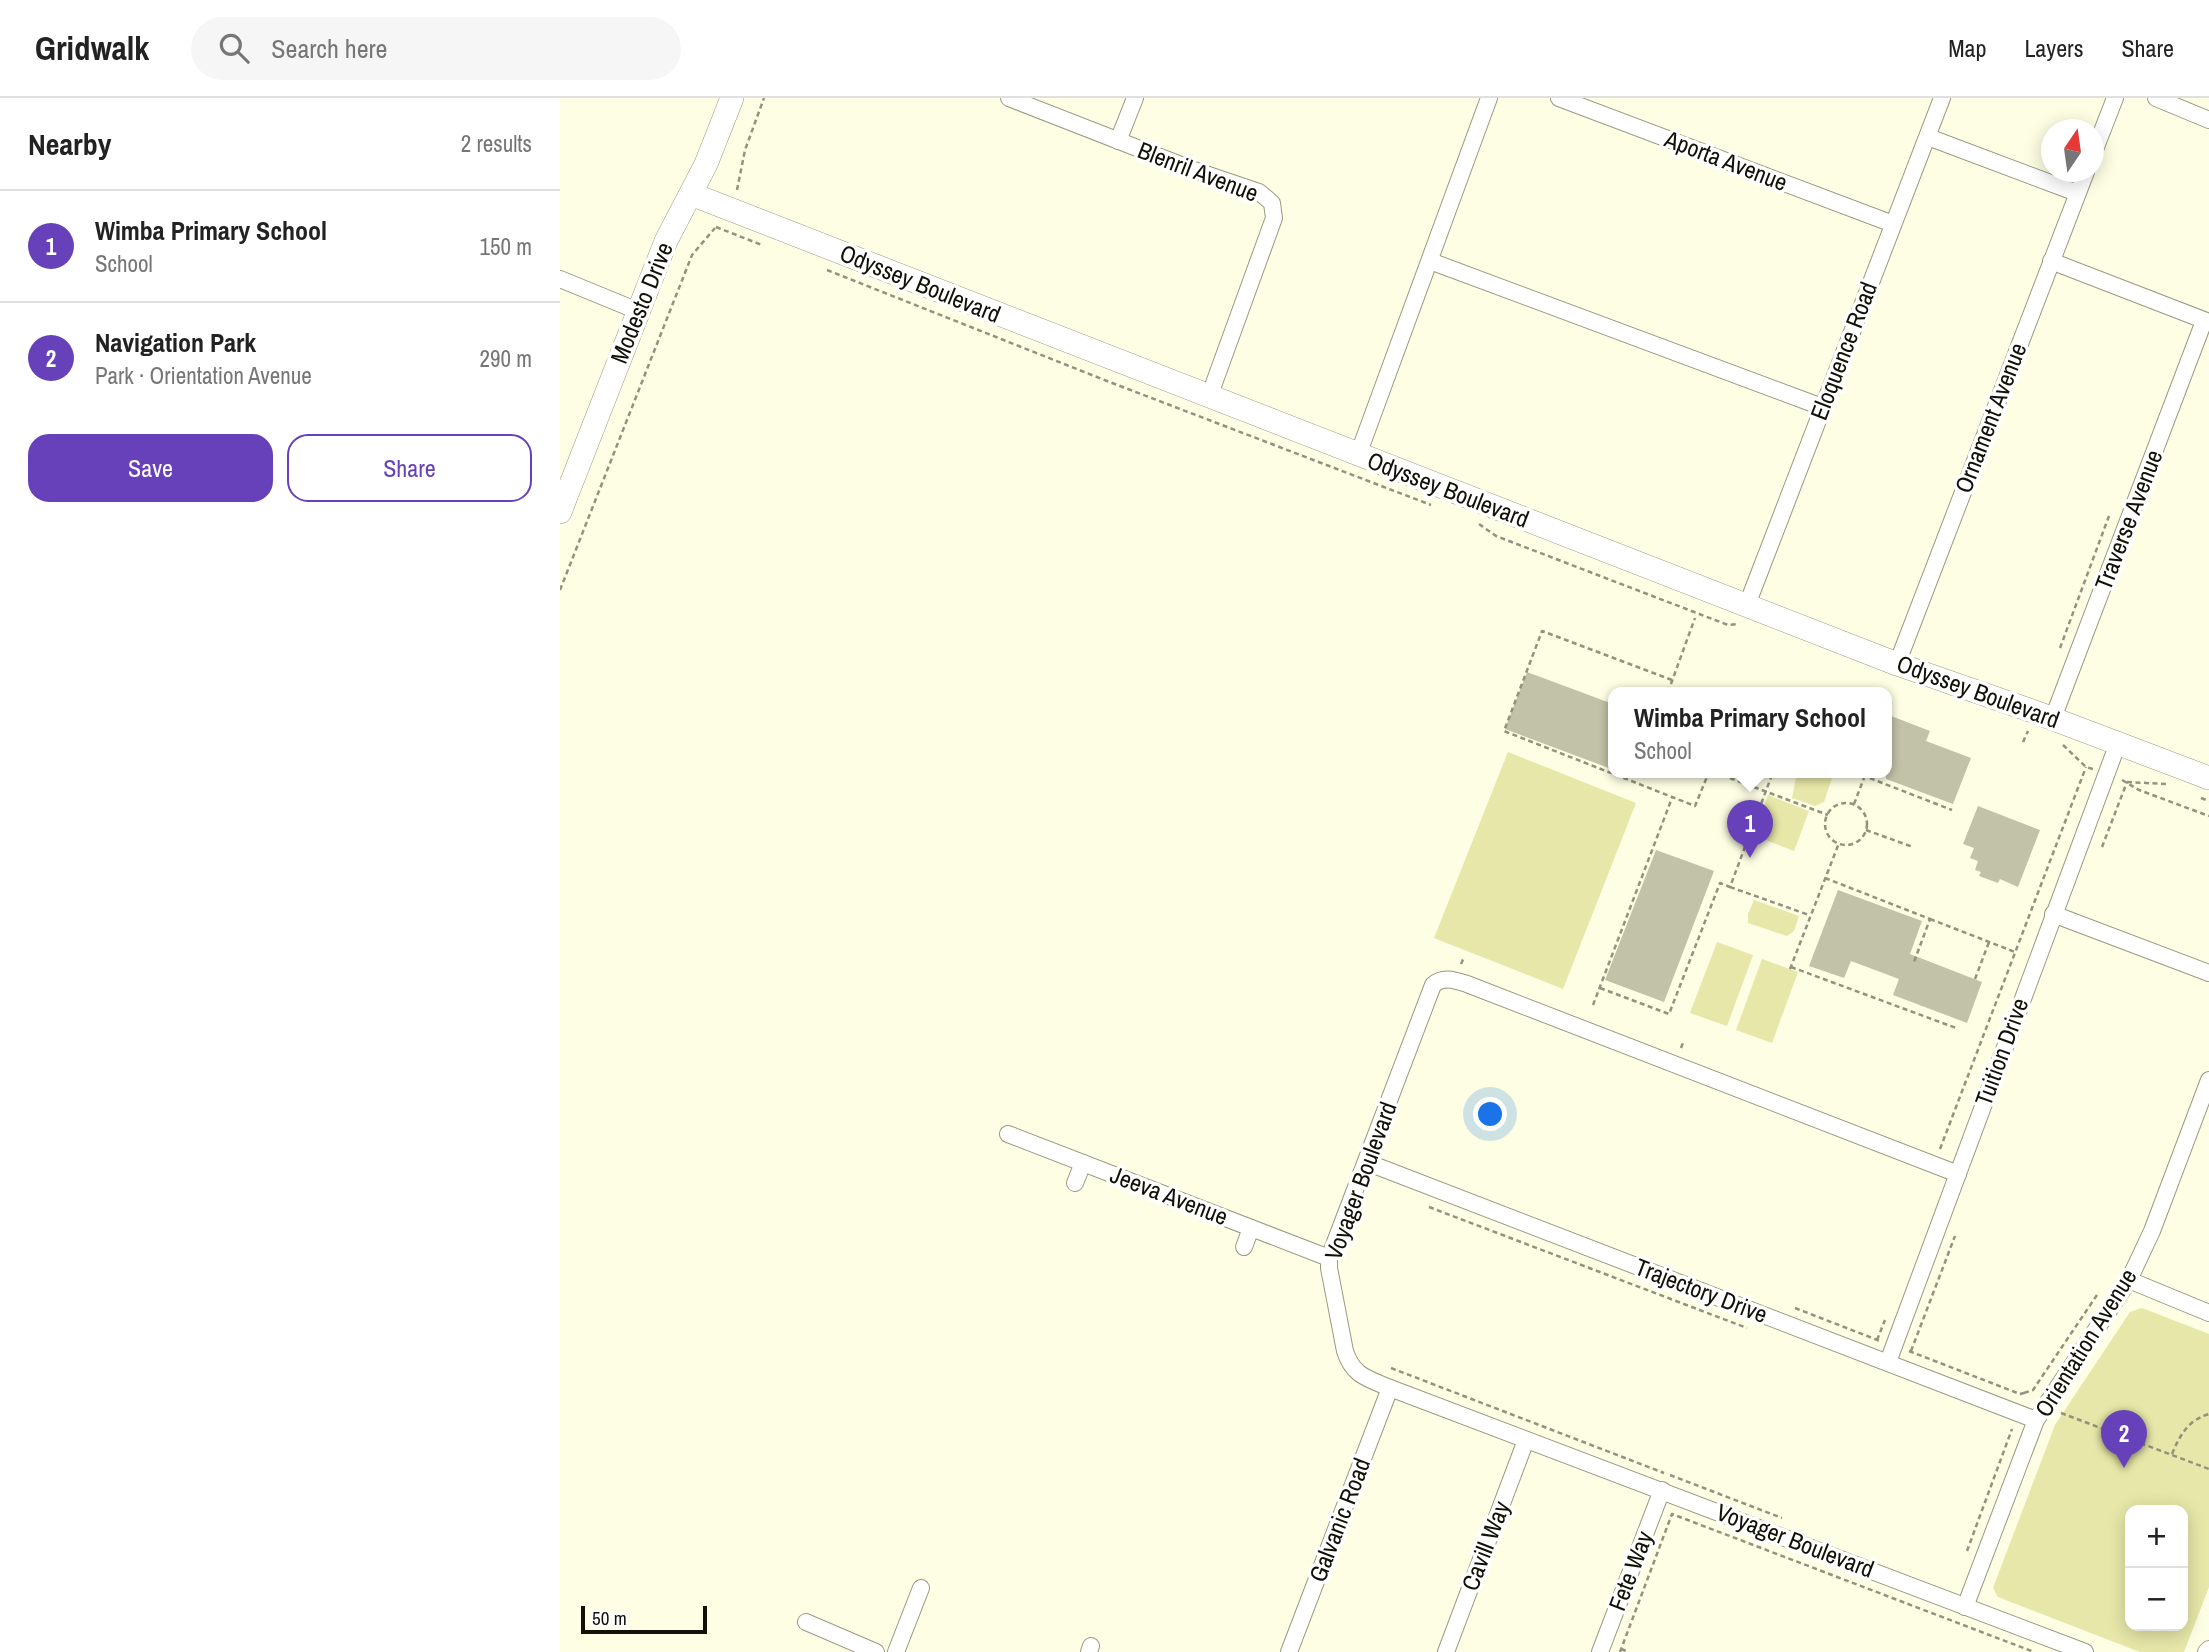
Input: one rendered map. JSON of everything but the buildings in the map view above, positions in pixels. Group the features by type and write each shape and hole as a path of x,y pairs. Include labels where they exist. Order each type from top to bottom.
{"street":[{"name":"Modesto Drive","path":"560,512 666,240 706,164 732,98"},
{"name":"Blenril Avenue","path":"1009,98 1191,169 1259,192 1272,204 1274,218 1209,397"},
{"path":"1118,141 1135,98"},
{"path":"1358,455 1489,98"},
{"name":"Aporta Avenue","path":"1559,98 1893,224"},
{"name":"Eloquence Road","path":"1747,605 1942,98"},
{"path":"2104,126 2115,98"},
{"path":"2156,98 2209,120"},
{"path":"1928,137 2077,193"},
{"name":"Ornament Avenue","path":"1897,664 2082,182"},
{"name":"Odyssey Boulevard","path":"691,194 1897,664 2053,718 2205,779"},
{"path":"1430,261 1822,407"},
{"path":"2051,261 2207,321"},
{"path":"560,279 638,311"},
{"name":"Traverse Avenue","path":"2053,718 2207,321"},
{"name":"Tuition Drive","path":"1888,1362 2118,743"},
{"path":"2053,914 2209,973"},
{"name":"Voyager Boulevard","path":"1958,1174 1449,979 1439,979 1433,985 1329,1258 1349,1362 1357,1373 1390,1388 2085,1652"},
{"name":"Orientation Avenue","path":"1965,1606 2036,1420 2129,1280 2151,1231 2209,1080"},
{"name":"Jeeva Avenue","path":"1008,1134 1329,1258"},
{"name":"Trajectory Drive","path":"1366,1162 2036,1420"},
{"path":"1075,1183 1083,1163"},
{"path":"1244,1247 1251,1227"},
{"path":"2129,1280 2209,1313"},
{"name":"Galvanic Road","path":"1289,1652 1390,1388"},
{"name":"Cavill Way","path":"1446,1652 1526,1440"},
{"name":"Fete Way","path":"1600,1652 1662,1490"},
{"path":"896,1652 921,1588"},
{"path":"806,1622 853,1647 876,1652"}],"path":[{"path":"560,590 692,255 731,209 745,150 764,98"},
{"path":"716,227 771,248"},
{"path":"819,267 1107,381"},
{"path":"2060,648 2109,516"},
{"path":"1670,687 1695,618"},
{"path":"1608,772 1504,731 1542,631 1672,680"},
{"path":"1934,1165 2086,766"},
{"path":"1622,778 1695,806 1709,778"},
{"path":"1728,778 1828,815"},
{"path":"1730,887 1771,778"},
{"path":"1854,804 1863,778"},
{"path":"1869,778 1952,810"},
{"path":"2205,779 2209,800"},
{"path":"2127,782 2166,784"},
{"path":"2127,782 2140,790 2209,816"},
{"path":"2102,847 2127,782"},
{"path":"1593,1005 1672,798"},
{"path":"1839,804 1854,804 1865,815 1866,830 1858,841 1839,844 1828,834 1825,821 1839,804"},
{"path":"1866,830 1913,848"},
{"path":"1839,844 1790,968 1956,1028"},
{"path":"1825,878 2015,952"},
{"path":"1600,988 1669,1014 1720,883 1811,915"},
{"path":"1914,962 1930,919"},
{"path":"1975,979 1989,942"},
{"path":"1429,1206 1755,1331"},
{"path":"1911,1352 1955,1236"},
{"path":"1391,1368 1788,1520"},
{"path":"2061,1413 2209,1469"},
{"path":"2172,1454 2185,1429 2197,1418 2209,1414"},
{"path":"1629,1652 1620,1650 1672,1514 2034,1652"}],"green space":[{"path":"1508,752 1636,803 1563,989 1434,938"},
{"path":"1796,778 1832,778 1824,802 1815,806 1792,798"},
{"path":"1768,795 1809,811 1794,851 1753,835"},
{"path":"1754,900 1799,916 1794,931 1787,936 1748,923 1748,914"},
{"path":"1717,942 1753,955 1727,1026 1690,1013"},
{"path":"1762,959 1798,972 1772,1043 1736,1030"},
{"path":"2142,1308 2209,1334 2209,1587 2184,1652 2140,1652 1998,1597 1993,1588 2055,1425 2130,1312"}],"place":[{"name":"Wimba Primary School","path":"1750,858"},
{"name":"Navigation Park","path":"2124,1468"}]}
